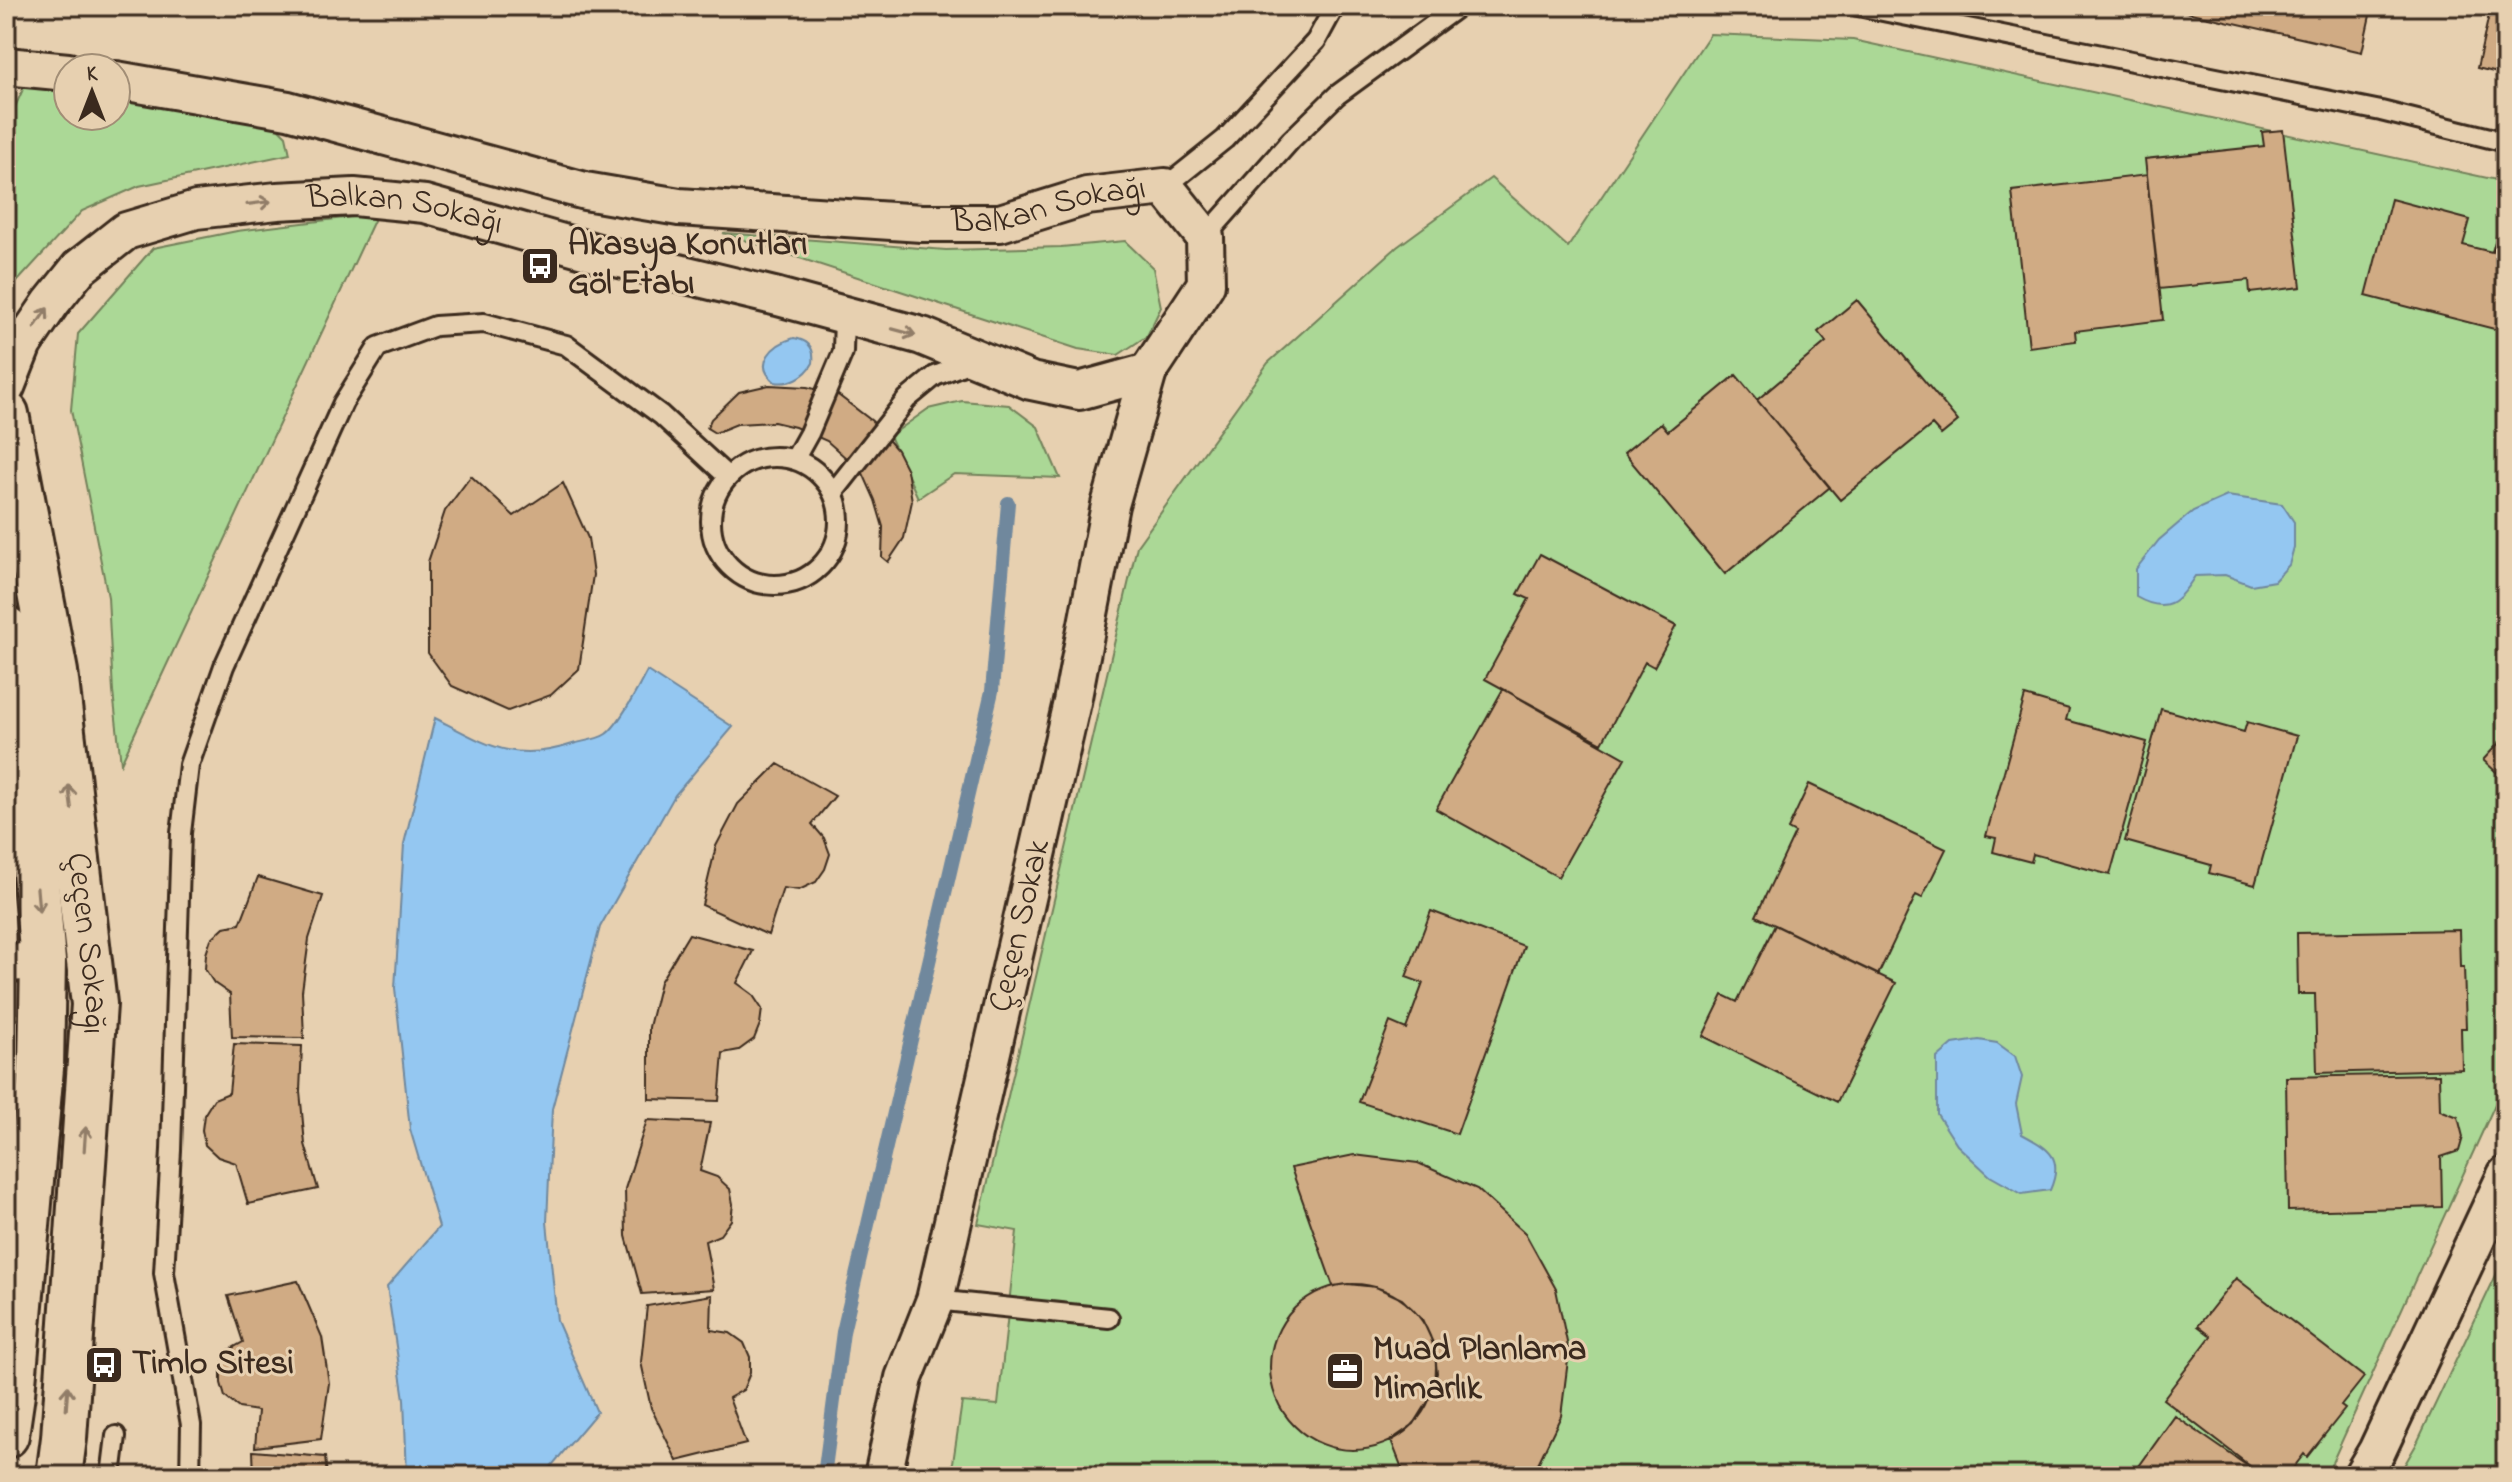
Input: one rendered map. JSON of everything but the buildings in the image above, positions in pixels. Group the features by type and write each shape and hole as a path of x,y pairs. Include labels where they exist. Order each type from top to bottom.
{"main road":[{"name":"Çeçen Sokağı","path":"6,414 55,672 94,1004 59,1476"},
{"name":"Çeçen Sokağı","path":"6,629 17,665 25,962 41,1068 6,1435"}],"street":[{"path":"6,66 52,70"},
{"name":"Balkan Sokağı","path":"132,83 288,110 585,191 679,207 922,223 1000,223 1087,196 1165,187 1205,237"},
{"name":"Balkan Sokağı","path":"6,387 23,344 51,303 79,268 126,231 196,210 354,197 425,204 612,257 922,336 1031,381 1079,391 1148,372"},
{"name":"Çeçen Sokak","path":"883,1476 904,1378 935,1300 1072,702 1110,505 1148,372 1206,284 1205,237"},
{"path":"2362,1476 2377,1451 2506,1175"}],"lane":[{"path":"1165,187 1225,139 1316,41 1335,6"},
{"path":"1205,237 1291,140 1337,95 1459,6"},
{"path":"1858,6 2381,111 2506,142"},
{"path":"794,460 809,433 843,352 844,315"},
{"path":"190,1476 191,1425 164,1273 181,833 189,765 224,666 343,403 378,347 435,326 484,323 566,345 661,415 728,477"},
{"path":"833,493 907,399 935,376 977,359"},
{"path":"776,457 794,460 810,467 823,478 833,493 839,513 838,535 831,555 816,571 797,582 776,586 754,583 736,572 721,556 712,537 710,516 716,494 728,477 758,459 776,457"},
{"path":"935,1300 1109,1318"},
{"path":"111,1476 116,1436"}],"green space":[{"path":"1710,34 1853,40 2506,182 2506,1080 2326,1476 951,1476 962,1402 998,1405 1017,1231 978,1224 1137,546 1268,363 1397,247 1491,178 1568,247"},
{"path":"52,77 52,132 132,132 132,92 274,124 286,136 290,154 139,186 82,211 16,283 6,231 6,127 28,78"},
{"path":"377,214 121,763 113,692 108,597 71,410 78,334 153,248 237,231"},
{"path":"723,233 946,250 1061,247 1125,241 1153,268 1161,307 1147,336 1118,355 1078,349"},
{"path":"962,401 1009,405 1038,427 1060,478 954,474 918,498 890,436 928,409"},
{"path":"2506,1254 2506,1476 2398,1476 2416,1445"}],"water":[{"path":"794,338 810,346 813,363 797,378 775,382 768,375 765,362 779,345"},
{"path":"2227,496 2282,504 2294,522 2294,547 2289,565 2274,581 2251,585 2225,575 2195,576 2177,599 2163,605 2136,597 2136,569 2159,540 2193,511"},
{"path":"647,671 733,727 675,795 600,927 552,1109 547,1222 557,1321 597,1412 543,1476 407,1476 404,1399 387,1287 439,1227 410,1129 395,988 404,844 435,718 502,749 535,752 554,749 606,734 623,714"},
{"path":"1979,1040 1997,1043 2015,1056 2022,1077 2016,1104 2022,1134 2047,1150 2055,1162 2050,1190 2022,1194 1990,1176 1957,1145 1937,1114 1937,1058 1953,1044"}],"waterway":[{"path":"824,1476 843,1332 992,691 1008,503"}],"place":[{"name":"Akasya Konutları Göl Etabı","path":"540,266"},
{"name":"Timlo Sitesi","path":"104,1365"},
{"name":"Muad Planlama Mimarlık","path":"1345,1371"}]}
